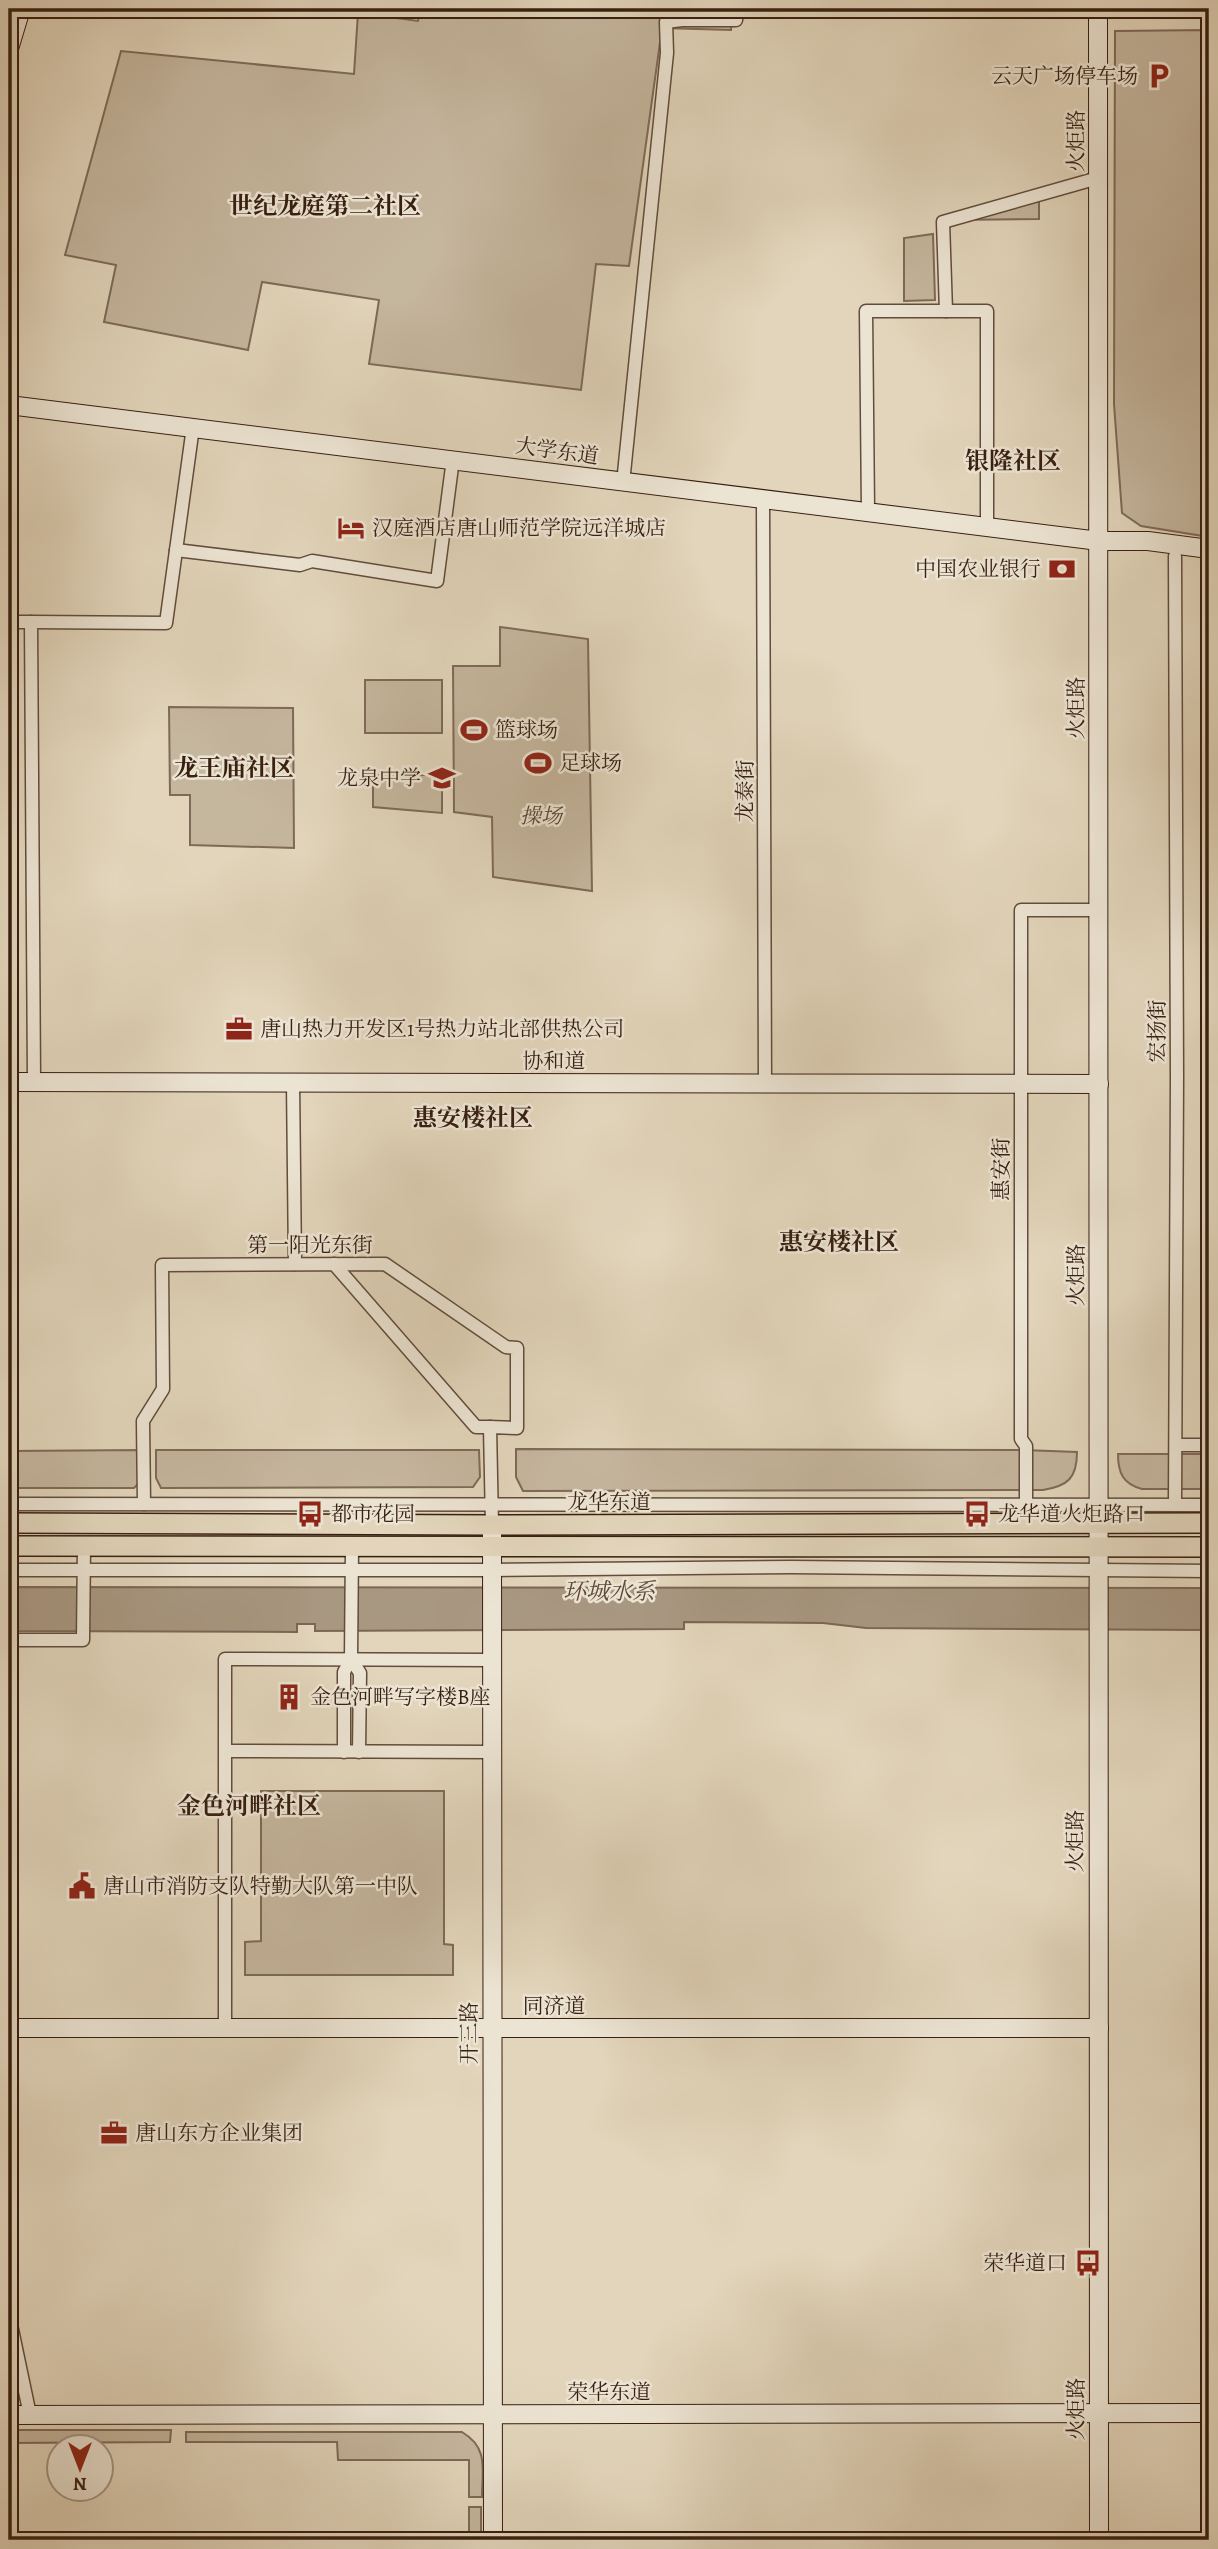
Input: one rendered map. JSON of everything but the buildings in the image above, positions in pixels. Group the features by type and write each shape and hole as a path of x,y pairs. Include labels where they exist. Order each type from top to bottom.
{"main road":[{"name":"龙华东道","path":"9,1523 491,1515 1099,1514 1209,1523"},
{"path":"9,1546 1209,1547"}],"street":[{"path":"9,49 21,9"},
{"path":"623,483 667,53 666,22 736,20 737,9"},
{"name":"火炬路","path":"1098,9 1099,2540"},
{"path":"946,311 943,222 1098,178"},
{"path":"868,510 866,311 987,311 987,526"},
{"name":"大学东道","path":"9,405 453,459 623,483 868,510 1098,541 1148,541 1209,549"},
{"path":"9,622 166,623 193,427"},
{"path":"176,550 300,565 312,561 437,581 453,459"},
{"name":"龙泰街","path":"763,497 765,1084"},
{"name":"大学东道","path":"1098,541 1125,549 1209,561"},
{"name":"宏扬街","path":"1175,556 1175,1505"},
{"path":"31,622 34,1082"},
{"name":"惠安街","path":"1026,1505 1026,1447 1021,1439 1020,1402 1021,910 1099,910"},
{"name":"协和道","path":"9,1082 1099,1084"},
{"path":"293,1083 295,1264"},
{"path":"334,1264 476,1427 490,1427 491,1515"},
{"name":"第一阳光东街","path":"144,1504 143,1421 163,1389 162,1265 385,1264 506,1347 517,1348 517,1428 490,1427"},
{"path":"1176,1445 1209,1445"},
{"path":"9,1504 144,1504 491,1515 1026,1505 1099,1514 1175,1505 1209,1505"},
{"name":"开三路","path":"491,1515 493,2540"},
{"path":"9,1640 83,1640 84,1545"},
{"path":"344,1752 344,1672 351,1653 352,1546"},
{"path":"9,1570 84,1576 352,1570 492,1578 791,1567 1099,1579 1209,1571"},
{"path":"351,1653 359,1673 359,1752"},
{"path":"225,2028 225,1659 351,1653 491,1660"},
{"path":"226,1751 492,1752"},
{"name":"同济道","path":"9,2028 1098,2028"},
{"path":"9,2315 30,2415"},
{"name":"荣华东道","path":"9,2415 1209,2413"}],"green space":[{"path":"420,9 732,9 731,30 662,28 629,266 596,264 581,390 369,364 379,300 262,282 248,350 104,322 116,265 65,255 121,51 354,74 358,13 418,21"},
{"path":"1209,30 1209,537 1141,526 1122,513 1114,404 1115,31"},
{"path":"1036,197 1039,202 1039,219 949,220"},
{"path":"933,234 935,300 904,301 904,238"},
{"name":"操场","path":"500,627 588,639 592,891 493,877 492,817 454,812 453,666 500,666"},
{"path":"365,680 442,680 442,733 365,733"},
{"path":"169,707 293,708 294,848 190,845 190,795 170,795"},
{"path":"373,775 442,775 442,813 373,807"},
{"path":"516,1449 1023,1450 1077,1452 1077,1461 1073,1474 1065,1483 1043,1490 523,1491 516,1477"},
{"path":"143,1450 143,1479 134,1488 9,1488 9,1451"},
{"path":"156,1450 479,1450 480,1477 473,1487 161,1488 156,1478"},
{"path":"1118,1454 1209,1454 1209,1489 1136,1487 1123,1477"},
{"path":"261,1791 444,1791 444,1944 453,1945 453,1975 245,1975 245,1942 261,1941"},
{"path":"9,2430 171,2430 170,2442 116,2442 116,2434 46,2434 46,2443 9,2443"},
{"path":"186,2432 462,2432 471,2438 480,2452 483,2468 482,2497 469,2497 469,2460 338,2460 337,2442 186,2442"},
{"path":"469,2507 481,2507 481,2540 469,2540"}],"water":[{"name":"环城水系","path":"9,1587 1209,1588 1209,1626 1203,1626 1203,1630 866,1628 823,1623 684,1622 684,1629 315,1631 315,1624 297,1624 297,1632 9,1631"}],"place":[{"name":"云天广场停车场","path":"1159,76"},
{"name":"汉庭酒店唐山师范学院远洋城店","path":"351,528"},
{"name":"中国农业银行","path":"1062,569"},
{"name":"篮球场","path":"474,730"},
{"name":"足球场","path":"538,763"},
{"name":"龙泉中学","path":"442,778"},
{"name":"唐山热力开发区1号热力站北部供热公司","path":"239,1029"},
{"name":"都市花园","path":"310,1514"},
{"name":"龙华道火炬路口","path":"977,1514"},
{"name":"金色河畔写字楼B座","path":"289,1697"},
{"name":"唐山市消防支队特勤大队第一中队","path":"82,1886"},
{"name":"唐山东方企业集团","path":"114,2133"},
{"name":"荣华道口","path":"1088,2263"}],"district":[{"name":"世纪龙庭第二社区","path":"325,206"},
{"name":"银隆社区","path":"1013,461"},
{"name":"龙王庙社区","path":"234,768"},
{"name":"惠安楼社区","path":"473,1118"},
{"name":"惠安楼社区","path":"839,1242"},
{"name":"金色河畔社区","path":"249,1806"}]}
